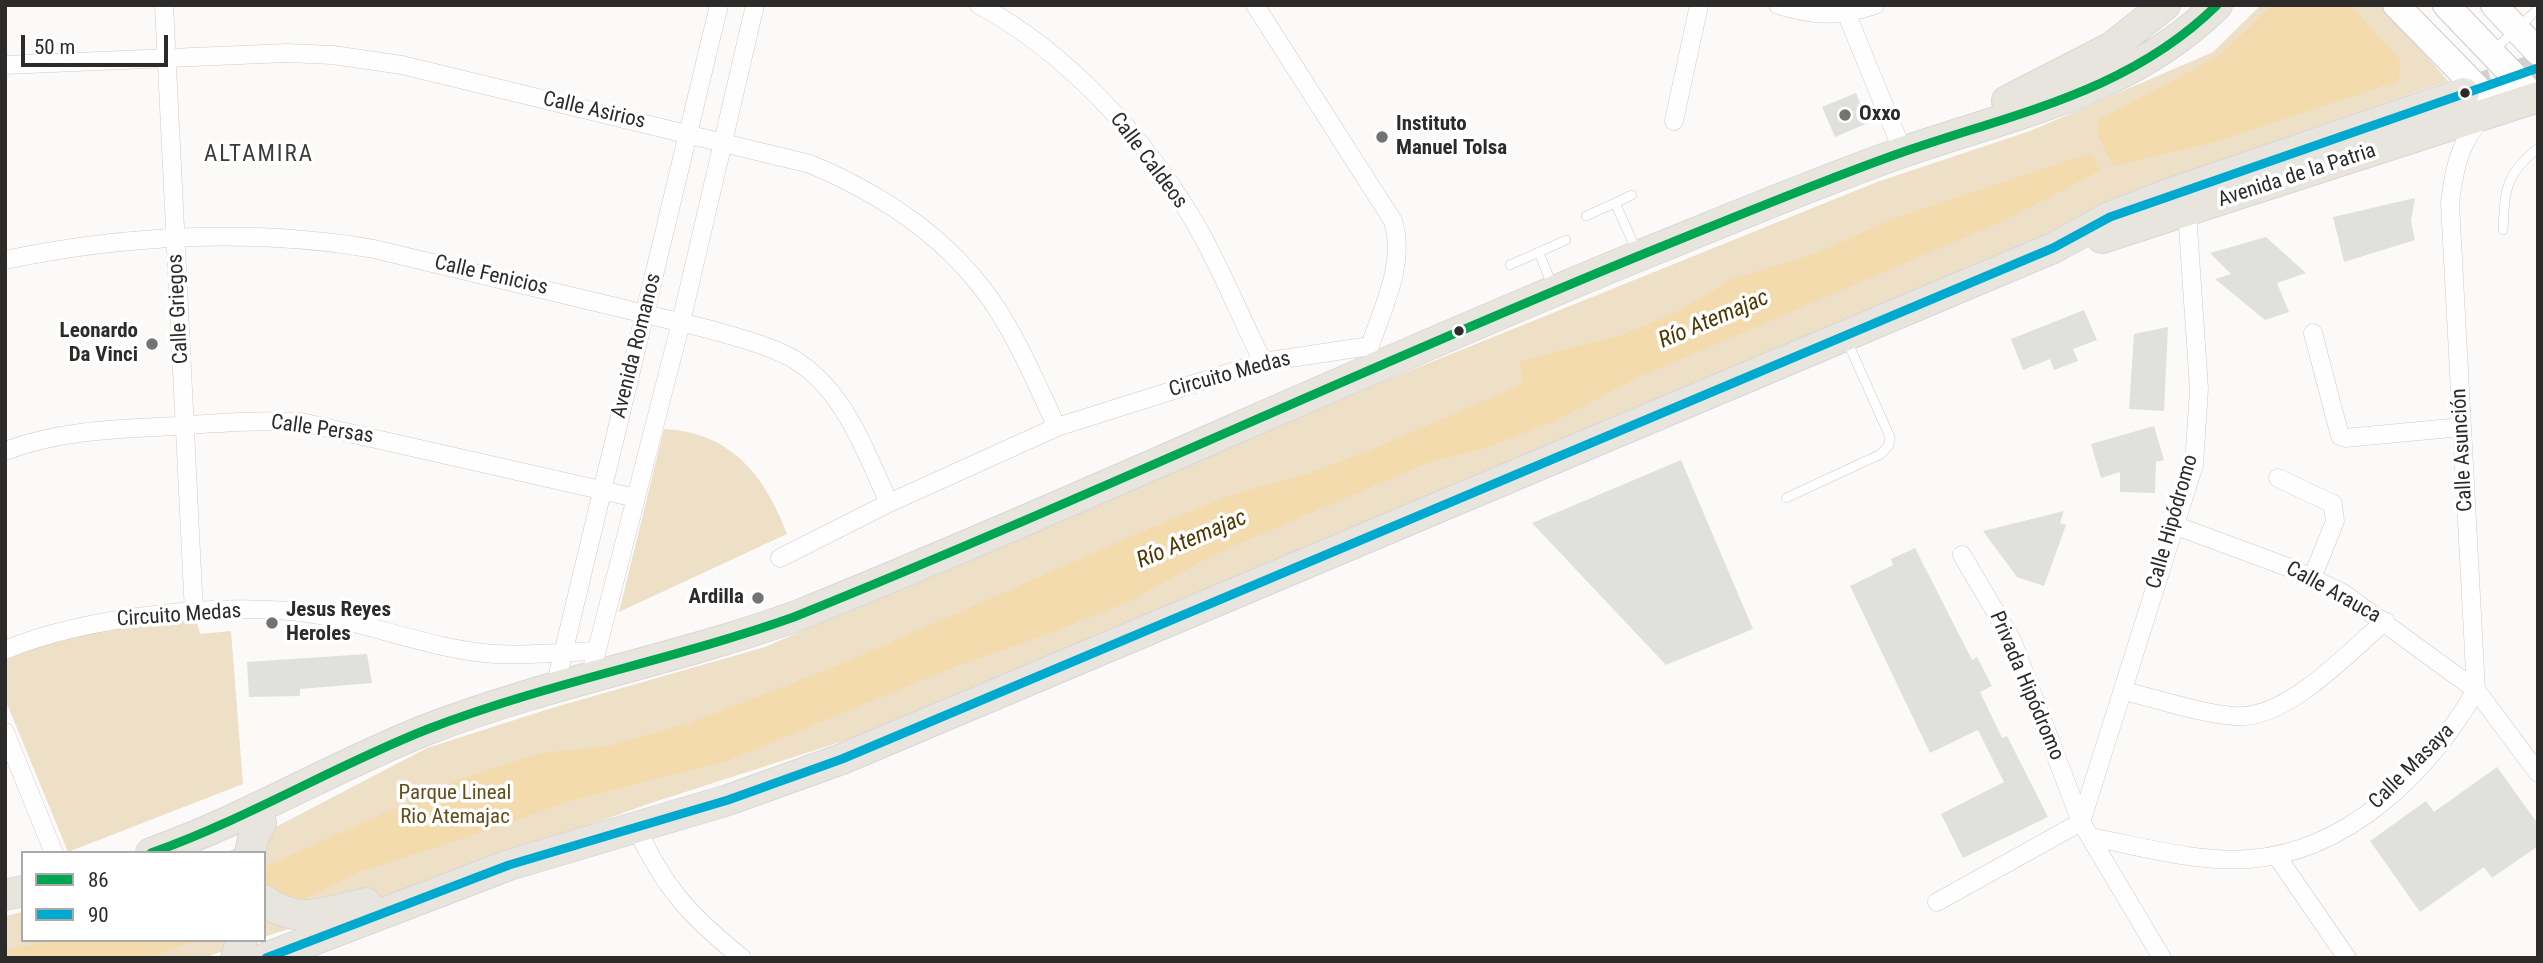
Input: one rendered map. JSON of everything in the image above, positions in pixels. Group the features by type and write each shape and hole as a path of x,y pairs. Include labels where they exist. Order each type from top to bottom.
{"main road":[{"path":"1903,152 1958,121 2074,69 2112,47 2165,5"},
{"path":"203,846 390,746 477,711 555,687 593,664 688,652 794,617 1381,353 1555,292 1903,152 2088,91 2118,77 2168,47 2217,5"},
{"path":"2396,5 2486,97 2537,99"},
{"path":"2445,5 2537,99"},
{"path":"2494,5 2538,52"},
{"name":"Avenida de la Patria","path":"266,941 454,886 555,849 729,800 842,759 1845,337 2053,248 2110,217 2166,195 2464,93"},
{"name":"Avenida de la Patria","path":"2053,248 2115,235 2537,99"},
{"path":"166,851 203,846 349,782 390,746"},
{"path":"250,851 261,822"},
{"path":"266,902 278,911 294,916 313,915 454,886"},
{"name":"Avenida de la Patria","path":"236,950 263,942"}],"street":[{"name":"Calle Griegos","path":"164,5 194,613"},
{"name":"Avenida Romanos","path":"555,687 719,5"},
{"name":"Avenida Romanos","path":"593,664 681,322 755,5"},
{"name":"Calle Caldeos","path":"979,5 1027,36 1072,72 1117,117 1161,171 1195,225 1263,362"},
{"path":"1255,5 1392,222 1398,239 1397,256 1381,353"},
{"path":"1674,121 1699,5"},
{"path":"1778,5 1803,13 1875,5"},
{"path":"1845,10 1903,152"},
{"name":"Calle Asirios","path":"5,65 287,53 368,60 688,133 810,164 855,183 890,203 928,232 963,266 1005,322 1057,427"},
{"name":"Calle Asunción","path":"2476,690 2450,204 2458,156 2468,135 2485,115"},
{"name":"Calle Hipódromo","path":"2085,829 2096,769 2194,465 2199,388 2187,212"},
{"name":"Calle Fenicios","path":"5,260 54,250 176,239 323,240 374,249 645,313 754,342 791,358 830,389 850,420 889,503"},
{"path":"2313,332 2340,436 2344,438 2462,427"},
{"name":"Circuito Medas","path":"780,558 889,503 1057,427 1263,362 1381,353"},
{"name":"Calle Persas","path":"5,451 71,433 185,425 301,422 636,498"},
{"path":"2278,478 2333,504 2335,521 2312,578"},
{"name":"Calle Arauca","path":"2174,525 2242,548 2312,578 2385,621 2476,690"},
{"name":"Privada Hipódromo","path":"1962,555 2012,639 2085,829 2162,958"},
{"name":"Circuito Medas","path":"5,650 54,632 87,624 194,613 277,610 358,623 471,651 495,654 563,652 593,664"},
{"path":"2123,691 2235,717 2271,709 2302,692 2385,621"},
{"path":"2476,690 2538,774"},
{"name":"Calle Masaya","path":"2085,829 2197,855 2246,859 2276,855 2308,846 2344,829 2383,802 2446,738 2476,690"},
{"path":"5,732 53,851"},
{"path":"636,827 667,887 689,913 742,958"},
{"path":"1937,902 2085,829"},
{"path":"2276,855 2347,958"}],"lane":[{"path":"2492,53 2538,9"},
{"path":"2503,230 2504,195 2515,166 2538,148"},
{"path":"1586,216 1632,195"},
{"path":"1615,203 1640,256"},
{"path":"1510,265 1566,240"},
{"path":"1539,253 1555,292"},
{"path":"1786,498 1881,454 1889,445 1890,437 1845,337"}],"green space":[{"name":"Parque Lineal Rio Atemajac","path":"2261,5 2382,5 2448,81 2245,152 1492,472 853,738 651,803 411,889 266,936 266,851 230,851 427,748 552,708 765,647 1295,417 1877,182 2030,131 2213,52"},
{"path":"664,429 708,438 742,461 768,493 787,534 619,612"},
{"path":"196,619 200,634 231,631 243,784 68,851 5,699 5,655 88,630"},
{"path":"21,912 21,942 248,942 204,958 5,958 5,916"}],"water":[{"path":"2272,5 2350,5 2400,60 2399,81 2212,143 2113,166 2098,136 2098,120 2219,56"},
{"name":"Río Atemajac","path":"2091,153 2100,171 2003,221 1639,377 1555,421 1483,449 1430,462 1211,556 1130,601 1048,634 954,667 727,761 566,802 493,829 359,872 303,900 266,913 266,866 462,778 541,753 608,746 690,723 839,665 1157,525 1234,494 1307,474 1375,448 1522,384 1520,361 1621,335 1675,313 1732,279 1817,253 1889,220"},
{"path":"45,942 191,942 149,958 5,958 5,950"}],"building":[{"name":"Oxxo","path":"1856,93 1868,123 1835,137 1822,107"},
{"path":"2415,198 2411,221 2415,240 2344,262 2333,217"},
{"path":"2266,237 2306,273 2277,283 2289,312 2265,320 2215,279 2231,274 2210,253"},
{"path":"2084,310 2097,340 2073,349 2078,361 2054,370 2050,359 2023,370 2011,339"},
{"path":"2168,327 2164,411 2129,409 2134,334"},
{"path":"2154,426 2164,460 2156,462 2155,493 2120,492 2120,472 2101,478 2091,444"},
{"path":"1681,460 1753,629 1666,665 1532,523"},
{"path":"2064,511 2060,523 2066,525 2044,586 2017,577 1983,531"},
{"path":"1915,548 1972,660 1977,657 1992,686 1980,692 2002,738 2007,736 2048,817 1963,858 1941,814 2004,782 1978,730 1930,753 1850,586 1893,565 1891,559"},
{"path":"367,654 372,683 300,689 300,696 249,697 247,662"},
{"path":"2497,767 2538,824 2538,846 2492,878 2484,867 2420,912 2370,841 2426,801 2434,812"}],"tunnel":[{"path":"2464,93 2538,68"}],"transit line":[{"name":"86","path":"156,851 222,824 428,729 518,698 794,617 1641,255 1870,164 2069,96 2147,59 2183,35 2217,5"},
{"name":"90","path":"266,958 509,865 728,800 842,759 2053,248 2110,217 2538,68"}],"place":[{"name":"Oxxo","path":"1845,115"},
{"name":"Instituto Manuel Tolsa","path":"1382,137"},
{"name":"Leonardo Da Vinci","path":"152,344"},
{"name":"Ardilla","path":"758,598"},
{"name":"Jesus Reyes Heroles","path":"272,623"}],"district":[{"name":"ALTAMIRA","path":"259,155"}]}
